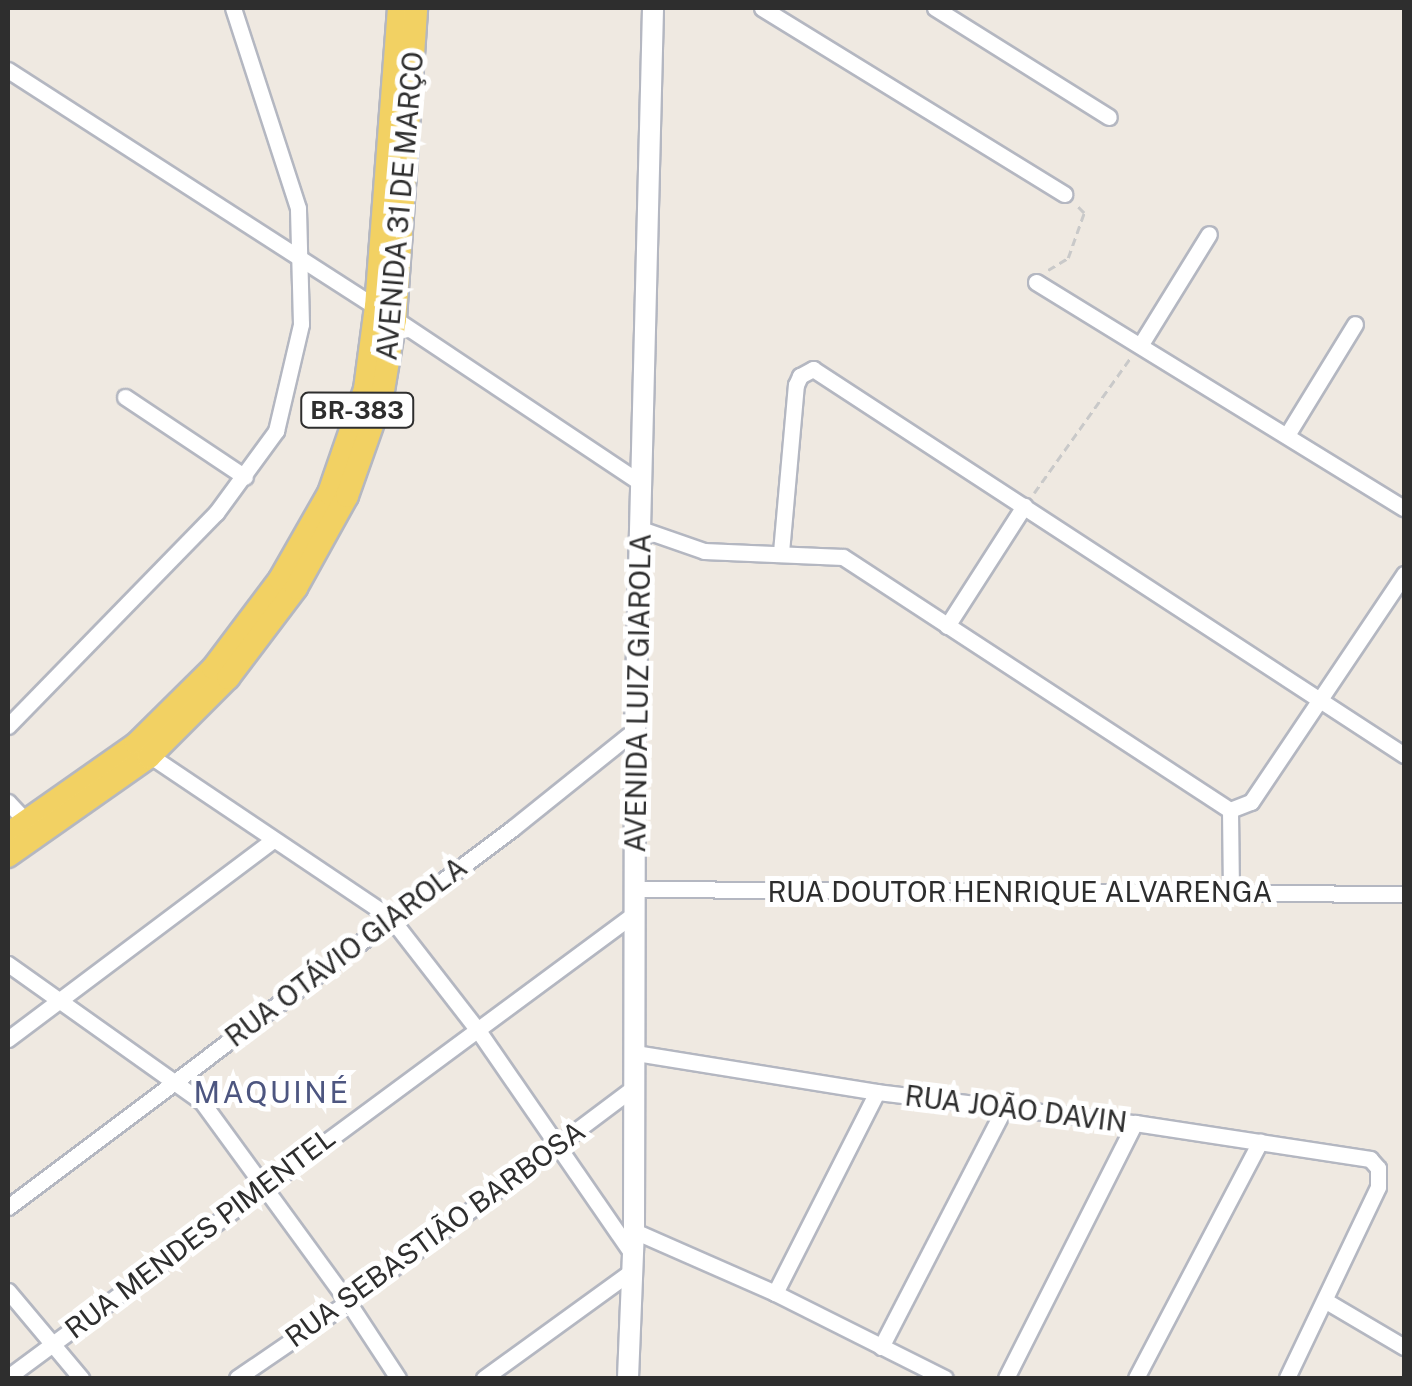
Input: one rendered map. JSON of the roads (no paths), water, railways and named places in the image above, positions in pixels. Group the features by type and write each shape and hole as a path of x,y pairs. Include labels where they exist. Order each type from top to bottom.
{"main road":[{"name":"AVENIDA 31 DE MARÇO","path":"8,856 24,830 142,750 220,673 338,495 386,313 403,64 399,8"},
{"name":"AVENIDA 31 DE MARÇO","path":"403,64 416,8"}],"street":[{"path":"8,726 158,574 245,477 276,430 301,324 298,208 233,8"},
{"name":"AVENIDA LUIZ GIAROLA","path":"628,1378 636,1053 635,730 654,8"},
{"path":"762,8 1064,194"},
{"path":"936,8 1109,117"},
{"path":"8,70 386,313 642,484"},
{"path":"1141,344 1209,234"},
{"path":"1036,282 1404,508"},
{"path":"1287,435 1354,324"},
{"path":"781,552 796,385 800,376 813,370 1404,755"},
{"path":"125,397 245,477"},
{"path":"947,626 1024,506"},
{"path":"640,529 704,551 842,557 1230,810"},
{"path":"1230,810 1251,802 1404,574"},
{"name":"RUA OTÁVIO GIAROLA","path":"8,1208 513,828 635,730"},
{"path":"142,750 390,917 477,1029 632,1252 775,1294 945,1378"},
{"path":"8,802 24,830"},
{"path":"1230,810 1230,894"},
{"path":"8,1039 273,840"},
{"name":"RUA DOUTOR HENRIQUE ALVARENGA","path":"635,889 1404,894"},
{"name":"RUA MENDES PIMENTEL","path":"8,1376 634,914"},
{"path":"8,964 202,1102 265,1185 398,1378"},
{"name":"RUA JOÃO DAVIN","path":"636,1053 876,1092 1362,1155 1376,1164 1379,1182 1326,1301"},
{"name":"RUA SEBASTIÃO BARBOSA","path":"237,1378 348,1302 633,1088"},
{"path":"775,1294 876,1092"},
{"path":"881,1347 1005,1108"},
{"path":"1006,1378 1135,1123"},
{"path":"1136,1378 1260,1142"},
{"path":"484,1378 632,1252"},
{"path":"8,1291 81,1378"},
{"path":"1287,1378 1326,1301 1404,1348"}],"district":[{"name":"MAQUINÉ","path":"272,1092"}]}
